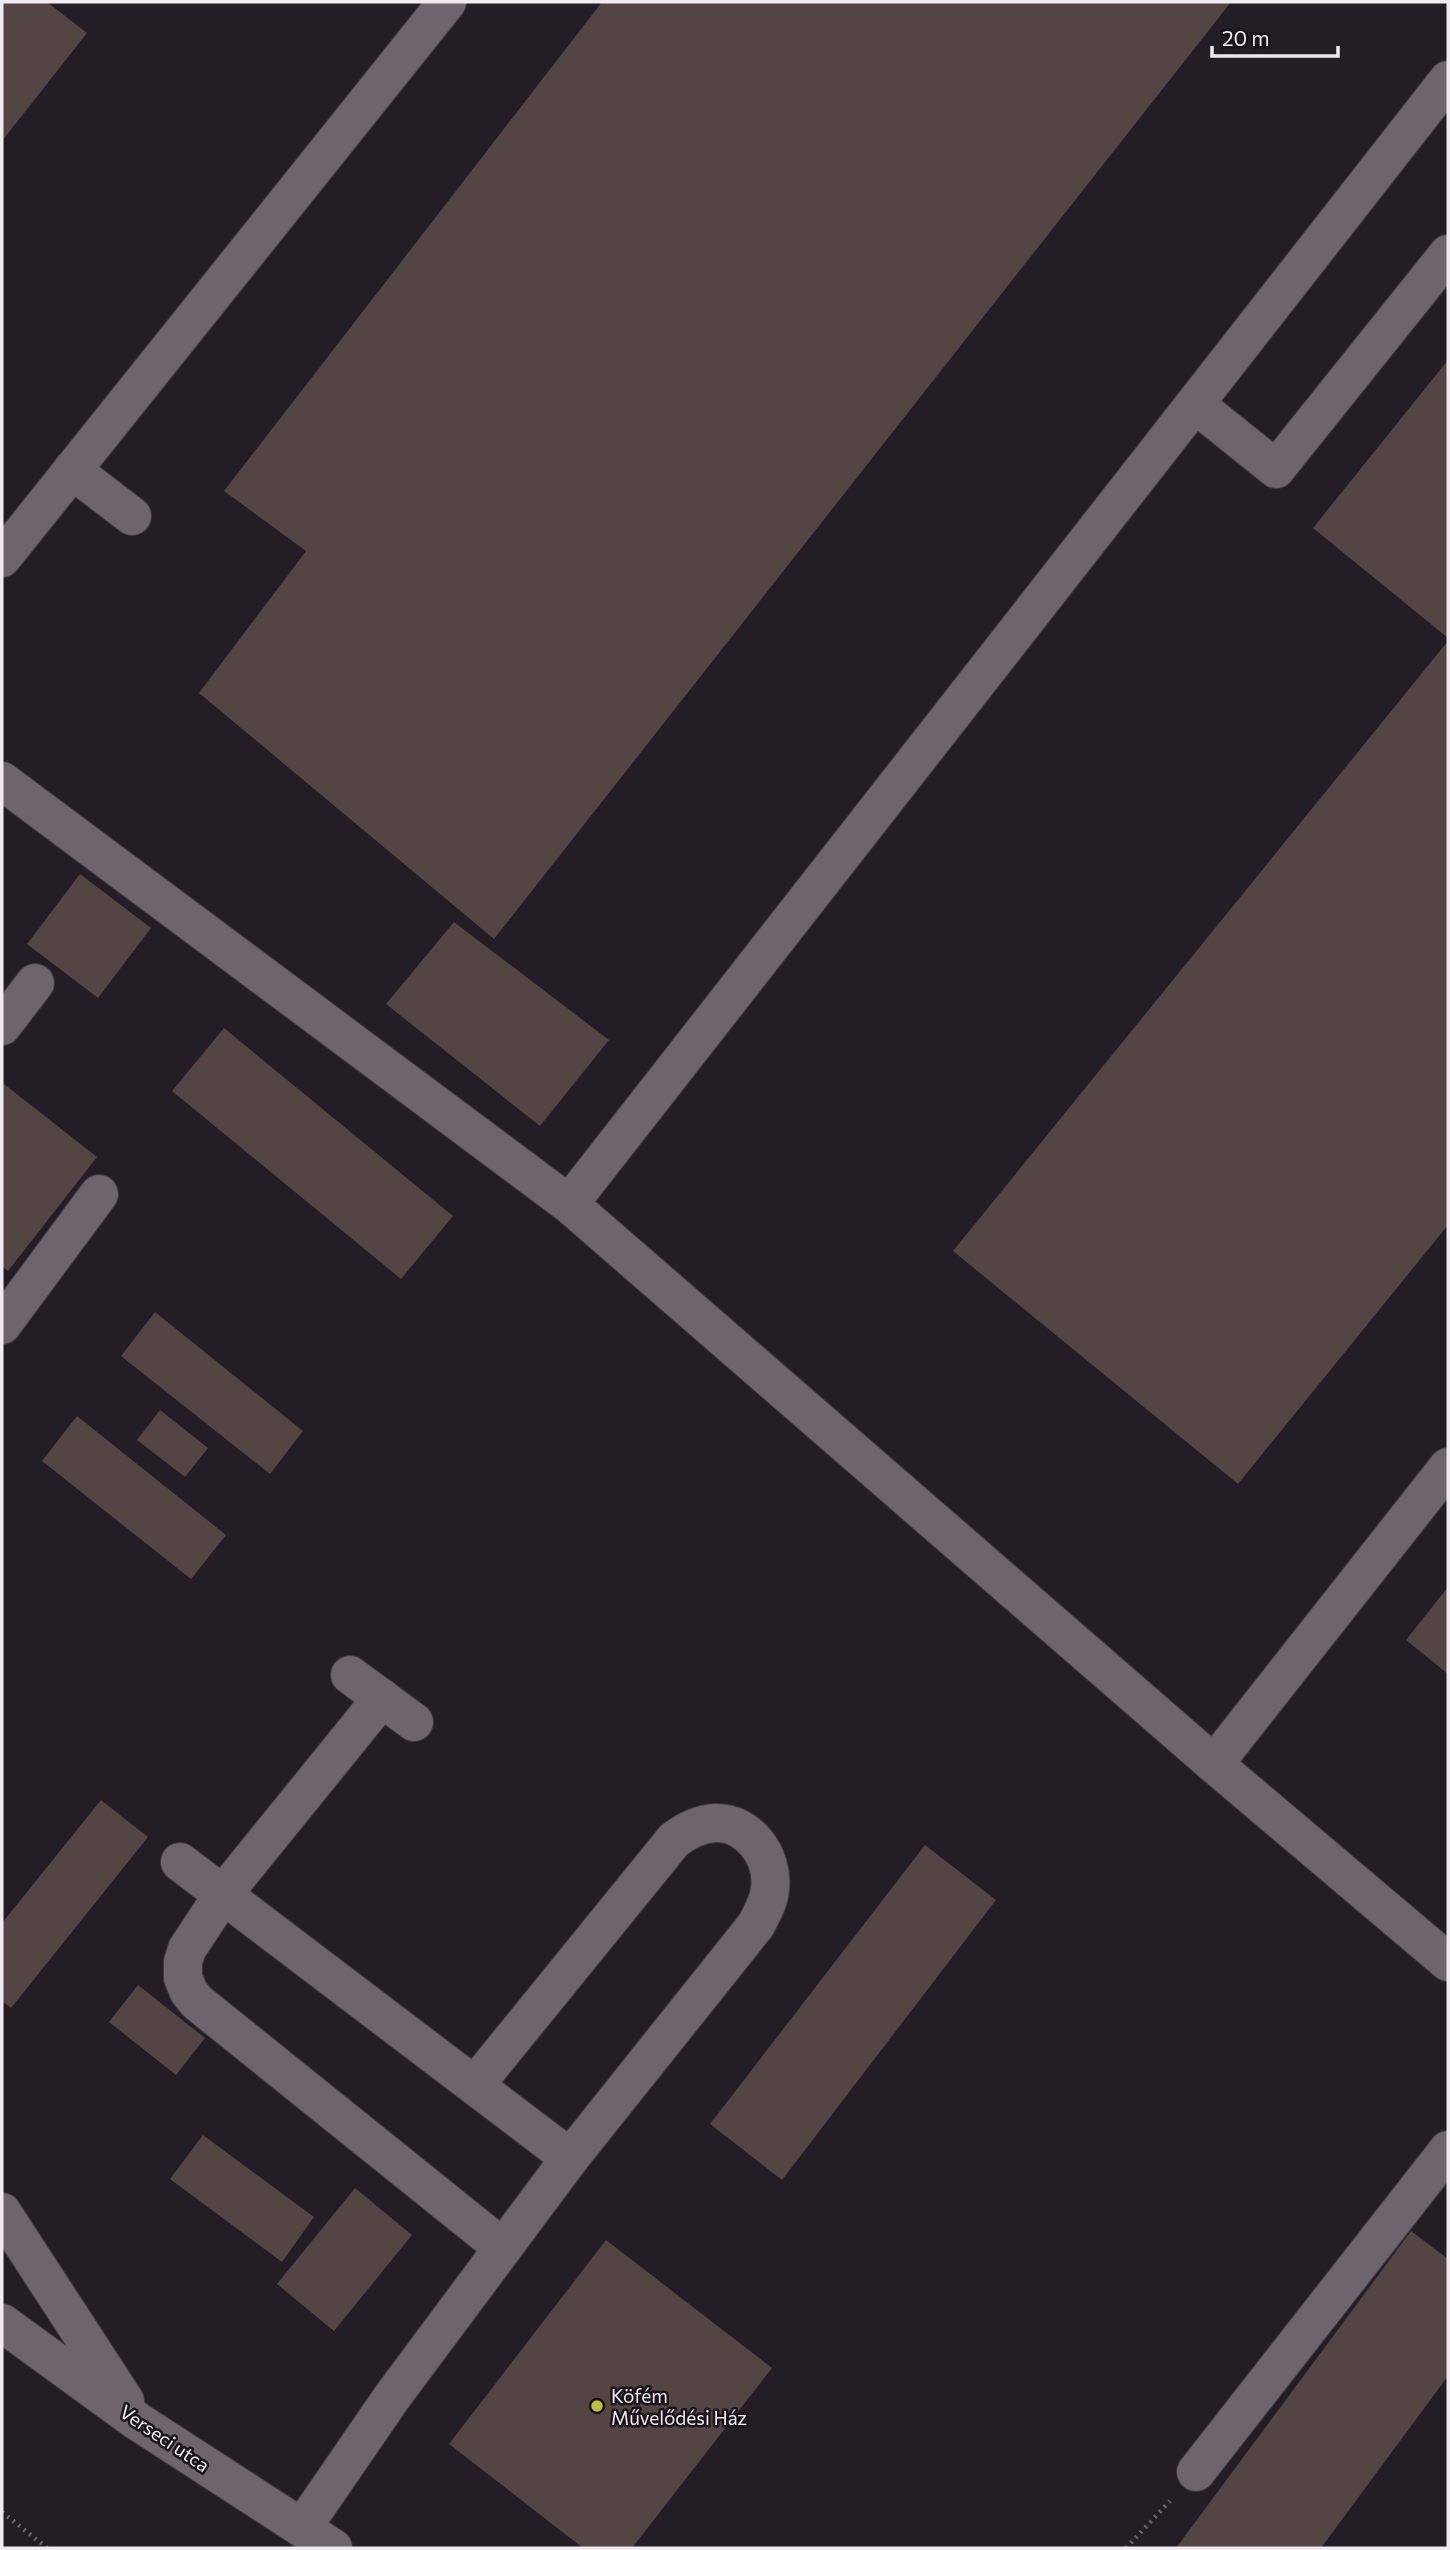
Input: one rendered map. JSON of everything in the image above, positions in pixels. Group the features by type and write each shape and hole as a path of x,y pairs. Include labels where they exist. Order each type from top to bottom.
{"street":[{"path":"2,558 447,2"},
{"path":"569,1204 1448,80"},
{"path":"1195,404 1276,469 1448,254"},
{"path":"72,470 132,516"},
{"path":"2,781 569,1204 1214,1764 1448,1962"},
{"path":"2,1026 35,983"},
{"path":"2,1325 99,1194"},
{"path":"1214,1764 1448,1467"},
{"path":"350,1675 414,1721"},
{"path":"382,1698 224,1894 187,1949 183,1962 183,1978 197,2002 503,2248"},
{"path":"317,2538 392,2397 570,2158 757,1925 768,1903 771,1887 766,1856 756,1843 730,1824 714,1823 686,1831 674,1840 475,2085"},
{"path":"180,1862 570,2158"},
{"path":"1196,2472 1448,2150"},
{"path":"2,2212 137,2421"},
{"name":"Verseci utca","path":"2,2323 137,2421 317,2538"}],"path":[{"path":"1126,2548 1196,2472"},
{"path":"2,2512 47,2548"}],"building":[{"path":"2,2 47,2 87,33 2,141"},
{"path":"602,2 1231,2 494,939 199,693 306,551 224,491"},
{"path":"1448,360 1448,638 1313,528"},
{"path":"1448,641 1448,1225 1238,1484 953,1251"},
{"path":"80,874 151,928 98,998 27,944"},
{"path":"454,922 609,1040 540,1126 386,1004"},
{"path":"224,1028 453,1216 401,1279 172,1091"},
{"path":"4,1084 97,1157 8,1271 2,1266"},
{"path":"155,1312 303,1431 270,1474 121,1356"},
{"path":"160,1410 208,1448 185,1477 137,1440"},
{"path":"77,1416 226,1535 191,1579 42,1461"},
{"path":"1448,1587 1448,1674 1406,1640"},
{"path":"101,1800 148,1837 11,2008 2,2001 2,1923"},
{"path":"925,1845 996,1900 782,2180 710,2124"},
{"path":"138,1985 205,2038 176,2075 109,2022"},
{"path":"203,2135 314,2217 282,2262 170,2179"},
{"path":"355,2188 412,2235 334,2331 277,2284"},
{"path":"1411,2231 1448,2259 1448,2376 1321,2548 1176,2548"},
{"path":"606,2240 772,2368 632,2548 583,2548 449,2444"}],"place":[{"name":"Köfém Művelődési Ház","path":"597,2406"}]}
